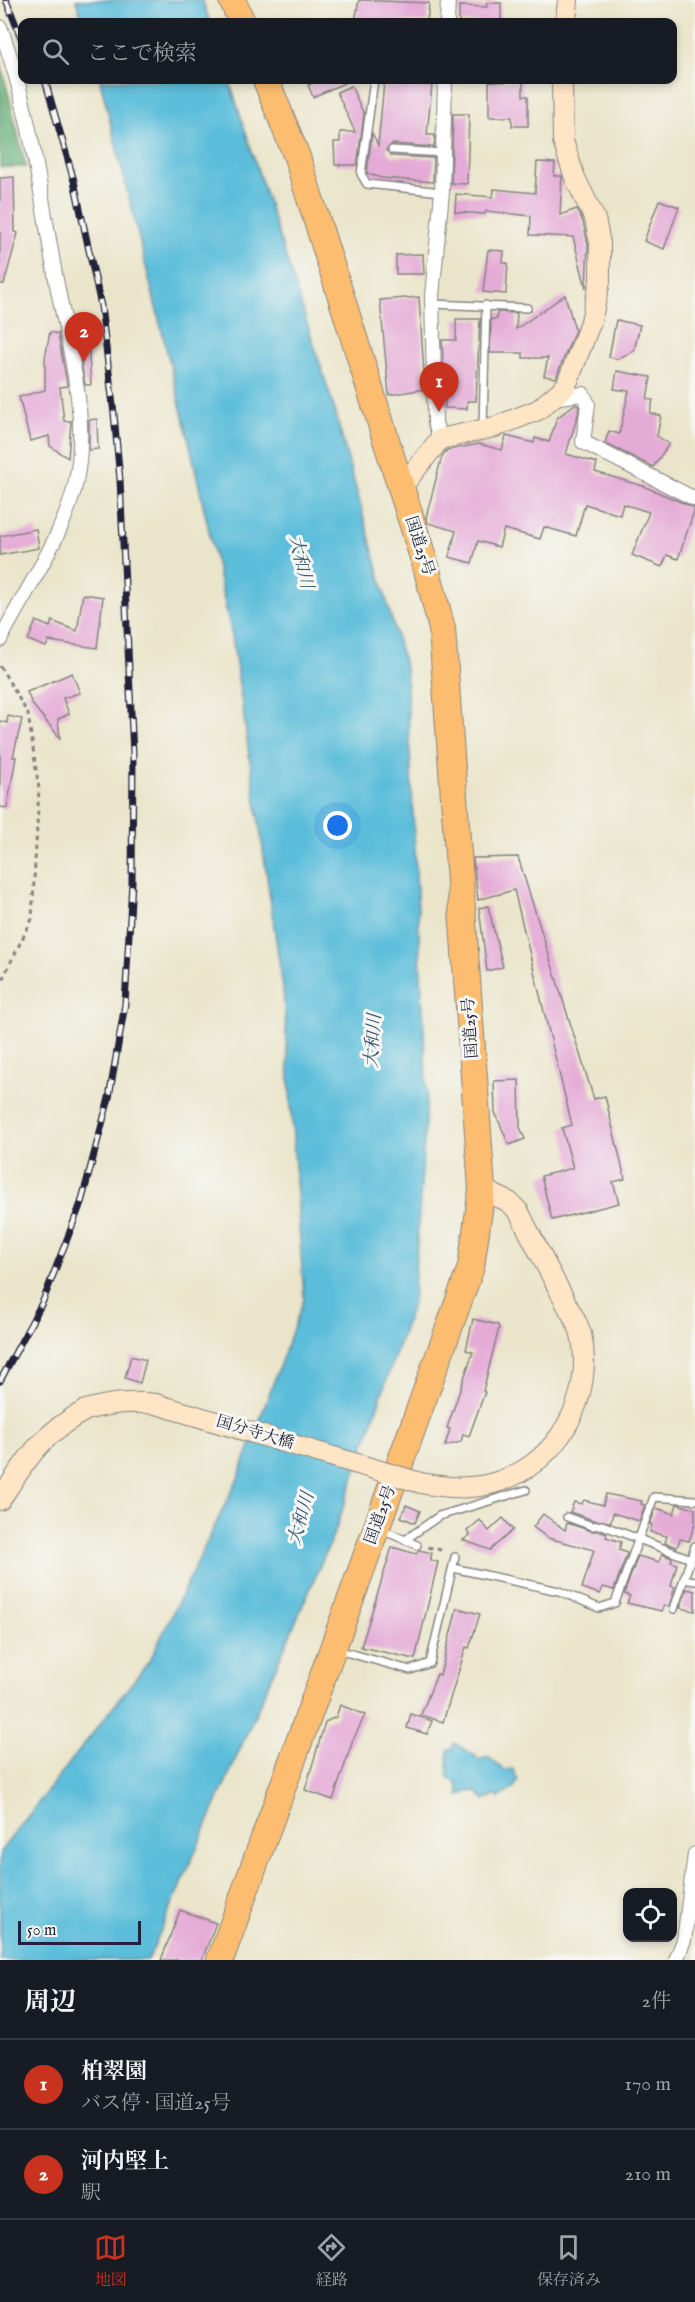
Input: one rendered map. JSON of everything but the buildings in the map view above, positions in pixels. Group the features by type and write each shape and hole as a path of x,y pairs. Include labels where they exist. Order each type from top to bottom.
{"highway":[{"path":"232,0 240,18"},
{"name":"国道25号","path":"220,1960 471,1267 482,1189 441,629 427,570 297,158 268,84"}],"street":[{"path":"447,18 448,0"},
{"path":"566,18 568,0"},
{"path":"0,27 12,60 39,172 79,406 79,462 76,483 63,519 0,640"},
{"path":"440,438 435,423 432,304 442,192 445,84"},
{"path":"400,489 440,438 483,429 538,410 566,386 591,321 600,282 600,243 596,219 575,178 563,141 562,84"},
{"path":"551,398 583,394 588,404 583,442 695,499"},
{"name":"国分寺大橋","path":"0,1500 43,1439 61,1423 87,1410 111,1403 133,1401 156,1404 421,1483 445,1488 471,1488 498,1482 520,1472 543,1455 561,1437 575,1412 582,1386 585,1359 580,1332 519,1212 509,1202 482,1189"},
{"path":"676,1960 684,1940 695,1854"}],"lane":[{"path":"373,84 361,174 367,184 442,192"},
{"path":"392,150 443,153"},
{"path":"432,304 528,308"},
{"path":"483,429 486,305"},
{"path":"405,1540 439,1516 526,1490"},
{"path":"453,1568 559,1591 599,1608 615,1603 654,1497 695,1500"},
{"path":"567,1517 592,1526 602,1525 691,1559"},
{"path":"377,1528 417,1545"},
{"path":"674,1609 695,1546"},
{"path":"333,1649 410,1670 430,1663 455,1557"},
{"path":"684,1580 695,1581"}],"path":[{"path":"0,666 28,714 39,789 32,919 0,984"},
{"path":"417,1545 451,1553 455,1557"}],"green space":[{"path":"0,60 26,167 0,167"}],"water":[{"path":"76,0 202,0 209,18 82,18"},
{"name":"大和川","path":"101,84 230,84 331,398 406,671 427,1094 413,1302 336,1529 148,1960 0,1960 0,1852 150,1660 239,1476 304,1299 283,988 232,636 190,445"},
{"path":"454,1743 475,1755 478,1760 488,1757 504,1770 513,1769 518,1781 513,1789 499,1798 497,1794 485,1800 476,1791 459,1796 458,1785 448,1777 448,1750 453,1748"}],"railway":[{"path":"6,0 18,30"},
{"path":"0,1381 43,1301 81,1203 109,1098 125,1004 132,882 133,754 120,480 114,414 101,306 74,181 46,84"}],"place":[{"name":"河内堅上","path":"84,362"},
{"name":"柏翠園","path":"439,412"}]}
